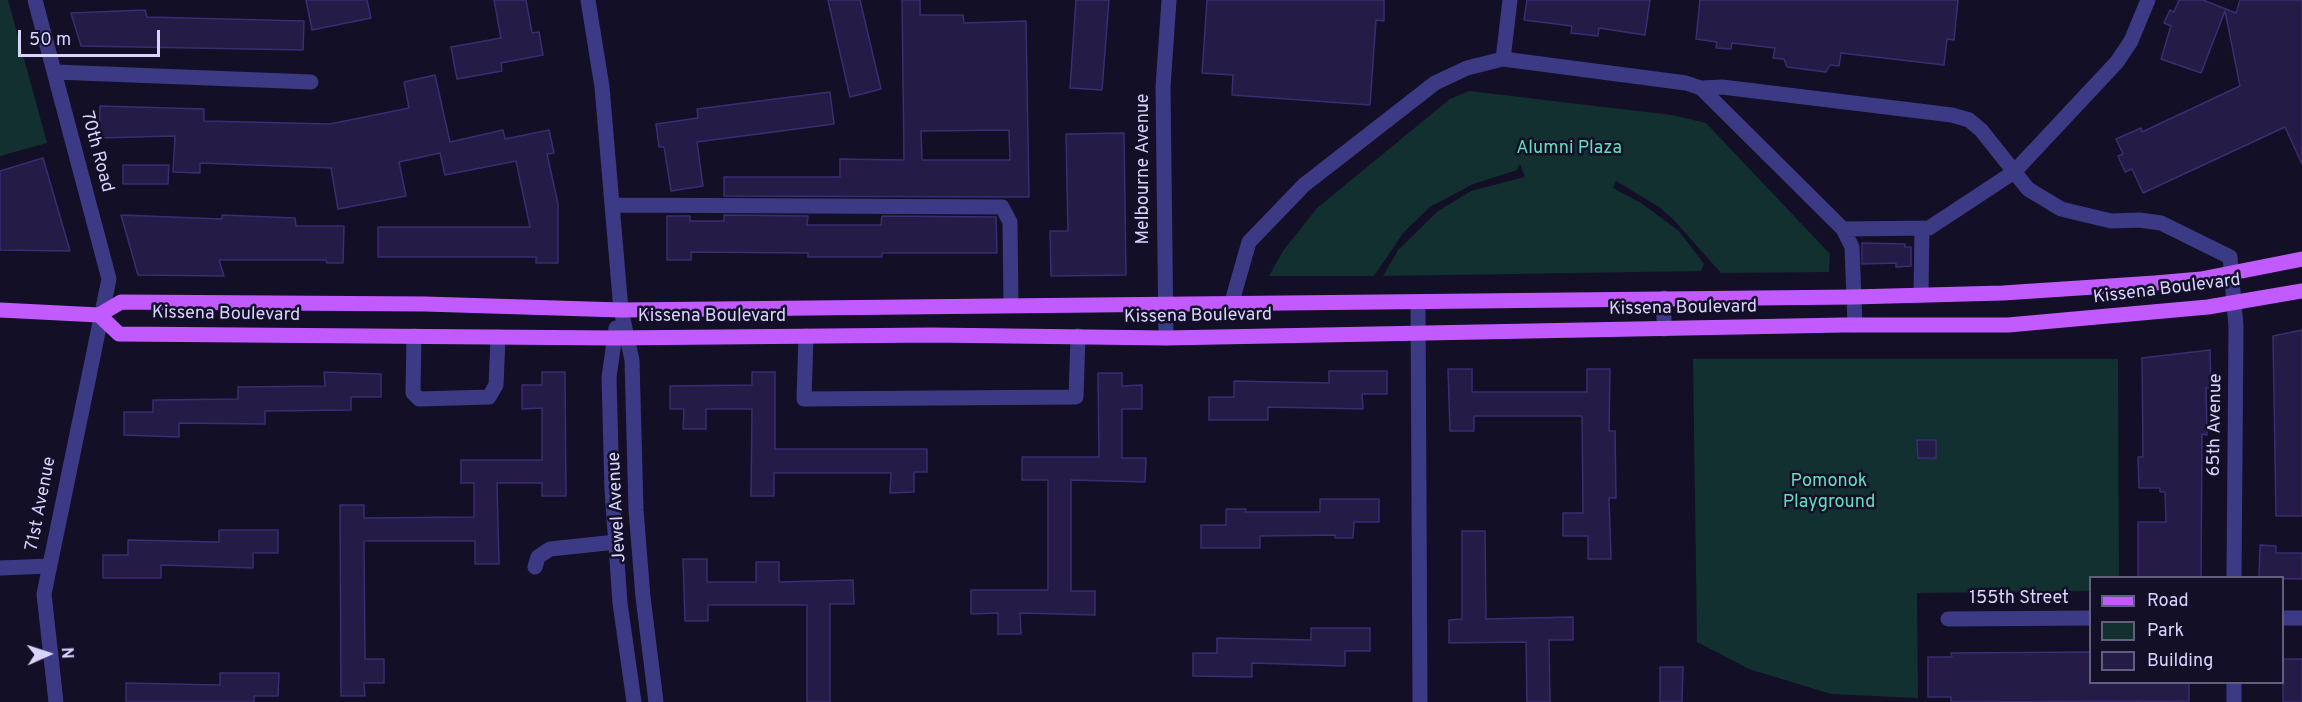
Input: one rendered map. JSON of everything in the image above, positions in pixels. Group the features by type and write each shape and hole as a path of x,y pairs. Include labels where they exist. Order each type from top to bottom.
{"main road":[{"name":"Kissena Boulevard","path":"0,310 99,315 121,302 425,304 621,310 1011,305 1418,304 1664,298 1853,297 2155,283 2231,273 2302,259"},
{"name":"Kissena Boulevard","path":"99,315 119,334 621,338 806,336 1166,338 1855,325 2008,326 2234,303 2302,291"}],"street":[{"name":"70th Road","path":"34,0 109,279 99,315"},
{"name":"Jewel Avenue","path":"588,0 602,87 621,310 621,338 633,377 636,510 642,597 656,702"},
{"name":"Melbourne Avenue","path":"1166,338 1163,87 1169,0"},
{"path":"1503,59 1510,0"},
{"path":"1843,229 1929,228 2014,172 2117,62 2131,41 2148,0"},
{"path":"1231,305 1249,242 1304,185 1435,83 1467,68 1503,59 1686,83 1701,88 1722,87 1952,115 1969,120 1981,130 2014,172"},
{"path":"55,72 312,82"},
{"path":"1701,88 1843,229 1852,247 1855,325"},
{"name":"65th Avenue","path":"2014,172 2028,189 2061,209 2111,221 2139,220 2161,223 2230,257 2236,326 2234,576"},
{"path":"613,205 1002,207 1010,222 1011,305"},
{"path":"1921,295 1922,228"},
{"path":"1664,298 1664,328"},
{"path":"1418,304 1420,702"},
{"name":"71st Avenue","path":"56,702 44,594 99,315"},
{"path":"414,336 414,393 419,399 489,397 496,385 498,337"},
{"path":"806,336 804,399 1076,397 1078,336"},
{"name":"Jewel Avenue","path":"621,338 609,377 620,603 634,702"},
{"path":"535,567 538,556 550,549 616,542"},
{"path":"0,568 50,566"},
{"name":"155th Street","path":"1948,619 2089,618"},
{"path":"2284,618 2302,618"},
{"path":"2234,684 2234,702"}],"green space":[{"path":"0,0 8,0 47,143 0,156"},
{"name":"Alumni Plaza","path":"1469,91 1672,115 1706,123 1830,254 1829,272 1721,273 1673,219 1659,207 1616,181 1613,188 1641,203 1679,231 1704,264 1701,271 1383,276 1398,250 1438,211 1471,191 1525,177 1520,164 1517,170 1473,184 1430,207 1404,232 1374,276 1269,276 1283,251 1317,208 1450,99"},
{"name":"Pomonok Playground","path":"1693,359 2118,359 2119,576 2089,576 2089,591 1917,593 1918,698 1831,694 1749,669 1697,642"}],"building":[{"path":"306,0 367,0 371,18 312,30"},
{"path":"494,0 526,0 532,33 539,32 543,55 501,63 502,71 457,79 451,47 501,38"},
{"path":"828,0 860,0 881,89 850,97"},
{"path":"902,0 920,0 920,15 963,15 964,23 1026,21 1029,197 724,196 724,177 840,177 840,159 904,160","holes":["1009,130 1010,160 922,160 921,131"]},
{"path":"1076,0 1109,0 1102,90 1070,88"},
{"path":"1207,0 1384,0 1384,21 1376,20 1370,105 1232,95 1233,75 1202,73"},
{"path":"1527,0 1650,0 1645,35 1599,28 1598,36 1571,33 1572,26 1524,20"},
{"path":"1700,0 1958,0 1954,40 1947,39 1944,65 1841,53 1839,66 1830,65 1826,72 1787,67 1784,59 1773,58 1775,48 1732,43 1731,49 1716,48 1717,42 1696,39"},
{"path":"2179,0 2203,0 2236,13 2240,0 2302,0 2302,164 2285,127 2143,193 2132,169 2125,172 2118,156 2123,154 2116,139 2141,128 2142,132 2240,86 2225,11 2201,73 2161,59 2171,26 2164,23 2170,10 2174,12"},
{"path":"145,10 147,17 304,21 303,50 81,46 71,13"},
{"path":"435,75 450,142 503,130 505,139 549,130 554,153 547,154 558,204 558,263 536,263 536,257 378,257 378,227 530,227 516,161 445,175 440,153 399,162 406,196 338,209 331,168 200,163 200,173 173,172 175,136 99,138 100,106 204,109 204,121 330,124 409,108 404,82"},
{"path":"830,92 834,124 697,142 703,186 671,191 664,147 659,147 656,124 698,118 697,109"},
{"path":"1124,133 1126,275 1051,276 1050,231 1068,231 1066,134"},
{"path":"43,158 70,251 0,250 0,171"},
{"path":"123,165 169,165 168,184 123,184"},
{"path":"121,215 222,219 222,215 295,218 296,226 344,226 343,263 327,263 326,260 219,260 224,276 138,275"},
{"path":"724,215 808,216 807,225 881,225 882,216 996,217 997,253 882,253 882,257 808,257 808,253 691,252 691,260 667,260 667,216 690,216 690,221 724,221"},
{"path":"1862,243 1905,244 1905,247 1911,247 1911,266 1896,267 1896,263 1862,264"},
{"path":"2302,330 2302,516 2276,516 2273,336"},
{"path":"2210,350 2211,388 2206,388 2207,435 2202,434 2201,576 2138,576 2138,522 2166,522 2165,492 2160,492 2160,488 2139,488 2138,457 2143,457 2142,358"},
{"path":"1448,369 1472,369 1472,392 1587,392 1587,369 1610,369 1609,431 1615,431 1616,498 1609,498 1611,559 1588,559 1588,536 1563,536 1563,513 1583,513 1582,416 1474,416 1474,431 1450,431"},
{"path":"1329,371 1387,371 1387,394 1362,394 1363,409 1268,407 1268,420 1209,420 1209,397 1234,397 1234,381 1329,383"},
{"path":"324,372 381,374 381,397 351,397 351,410 265,411 265,424 179,423 179,437 124,435 124,412 153,412 153,400 238,399 238,387 325,386"},
{"path":"542,372 565,372 566,496 542,496 542,483 497,483 499,564 475,564 475,541 364,541 365,659 384,659 384,683 364,683 365,696 341,696 340,505 364,505 364,518 474,517 474,483 461,483 461,460 542,460 542,408 522,409 522,385 542,385"},
{"path":"752,372 775,372 775,449 927,449 927,472 914,472 914,492 890,493 891,473 774,473 774,496 751,496 752,409 706,409 706,429 683,429 684,409 670,409 670,386 752,385"},
{"path":"1098,373 1122,373 1122,386 1142,385 1142,409 1122,409 1122,458 1146,458 1145,482 1071,480 1071,591 1095,591 1095,615 1020,613 1021,634 998,634 998,613 971,614 971,590 1048,590 1048,480 1022,480 1022,457 1099,457"},
{"path":"1917,440 1936,440 1936,458 1918,458"},
{"path":"1320,499 1379,499 1379,522 1354,522 1353,538 1335,538 1335,535 1260,536 1260,548 1201,548 1201,525 1226,525 1226,509 1246,509 1245,512 1320,512"},
{"path":"219,530 278,530 278,553 253,553 253,568 161,565 161,578 103,578 103,555 128,555 128,540 219,542"},
{"path":"1462,531 1485,531 1486,619 1573,617 1573,640 1549,640 1550,702 1527,702 1526,642 1449,643 1449,620 1462,619"},
{"path":"2260,545 2276,546 2276,553 2302,553 2302,579 2259,576"},
{"path":"683,559 707,559 707,582 756,582 756,562 779,562 779,582 853,580 854,604 830,604 830,702 807,702 807,605 708,605 708,621 685,621"},
{"path":"1311,628 1370,628 1370,651 1345,651 1345,666 1252,663 1252,677 1193,676 1193,653 1217,653 1217,638 1311,640"},
{"path":"2089,652 2089,684 2189,684 2189,701 1951,702 1951,697 1928,697 1928,657 1952,657 1951,653"},
{"path":"2284,659 2302,659 2302,702 2283,702"},
{"path":"1660,667 1683,667 1682,702 1660,702"},
{"path":"220,673 279,673 278,696 254,696 254,702 126,702 126,683 220,685"}]}
